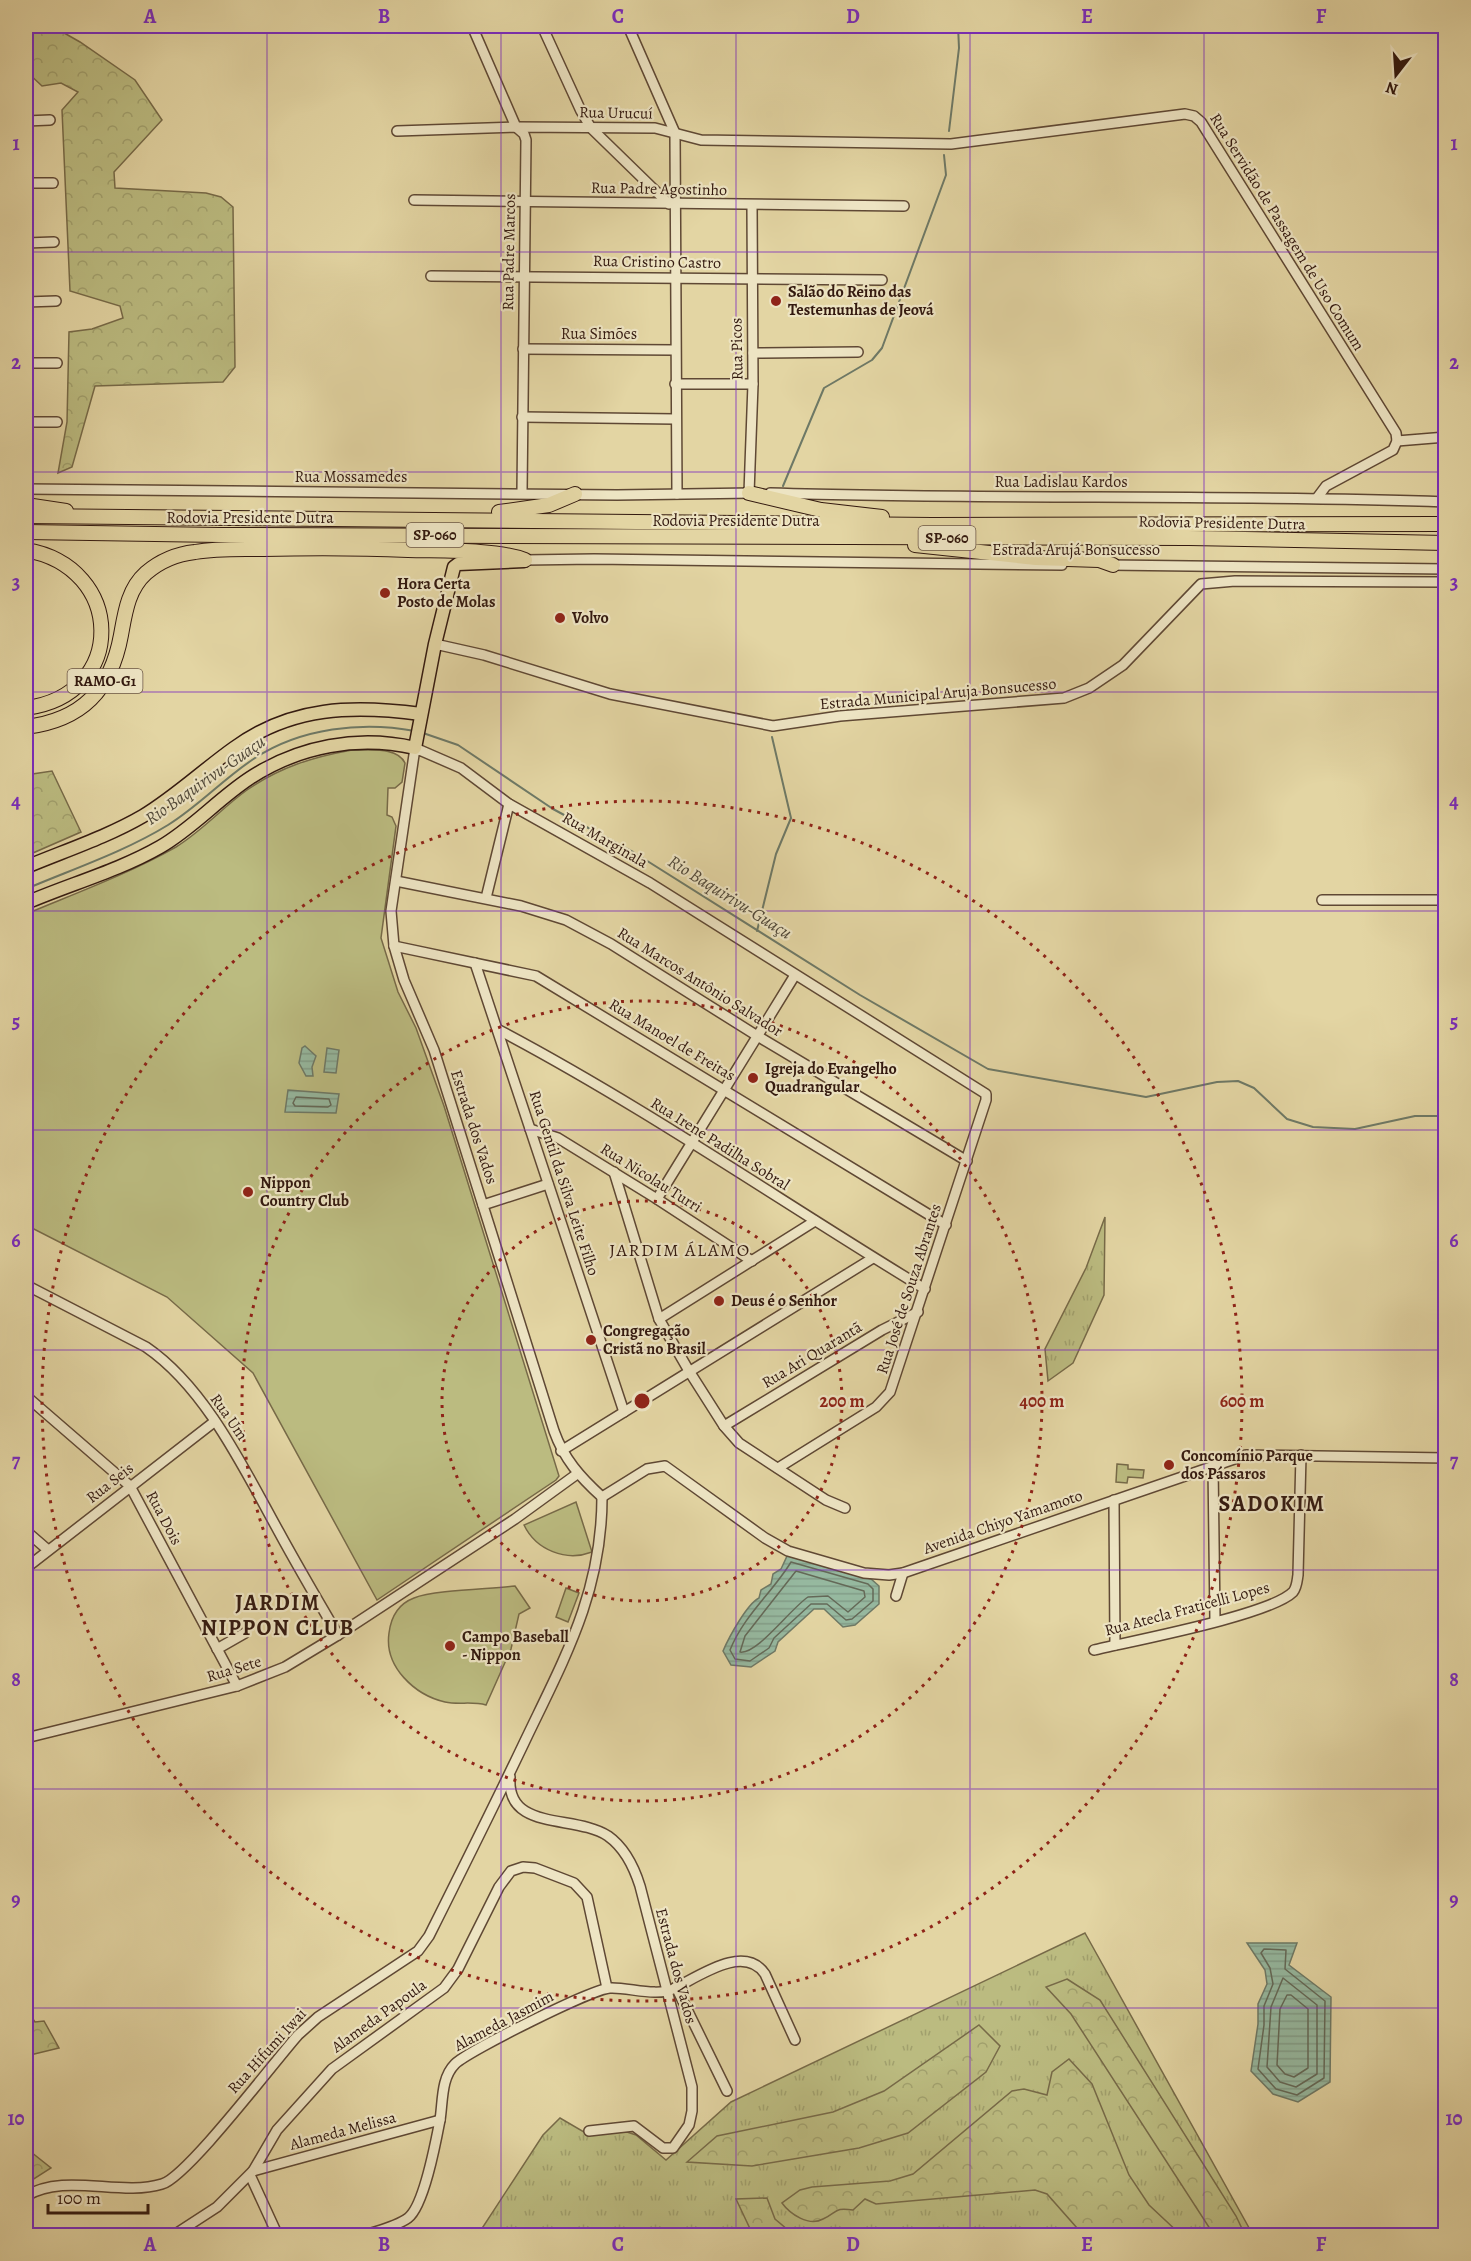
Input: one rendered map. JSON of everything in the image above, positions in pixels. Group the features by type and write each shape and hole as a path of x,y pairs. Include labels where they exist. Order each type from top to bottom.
{"highway":[{"path":"748,493 821,510 932,525"},
{"path":"429,519 448,513 518,511 549,505 575,494"},
{"path":"26,505 95,517"},
{"name":"Rodovia Presidente Dutra","path":"26,516 932,525 1446,524"},
{"path":"1407,524 1446,518"},
{"name":"Rodovia Presidente Dutra","path":"26,532 219,536 1189,538 1446,543"},
{"path":"878,538 940,549 1036,558 1099,560 1113,565"},
{"name":"RAMO-G1","path":"28,728 59,720 78,711 101,688 116,658 125,612 134,589 144,575 171,557 196,551 335,548 452,551 525,560"},
{"path":"26,550 60,561 85,582 97,607 100,639 92,668 78,686 63,698 26,708"}],"main road":[{"path":"26,903 158,848 196,822 250,778 280,761 312,750 365,741 416,743 435,644 454,567 463,563 525,560"},
{"path":"26,867 141,817 186,788 255,734 284,722 339,708 362,708 421,718"}],"street":[{"name":"Rua Padre Marcos","path":"472,26 516,127 524,134 526,140 522,492"},
{"path":"542,26 591,128 673,204"},
{"path":"628,26 675,133 673,204 677,279 675,350 677,494"},
{"name":"Rua Servidão de Passagem de Uso Comum","path":"941,144 987,141 1185,114 1194,116 1201,122 1394,429 1397,441"},
{"path":"26,121 50,120"},
{"name":"Rua Urucuí","path":"397,131 516,127 655,128 701,140 941,144"},
{"path":"26,183 53,183"},
{"name":"Rua Padre Agostinho","path":"414,200 904,206"},
{"name":"Rua Picos","path":"748,493 753,384 752,205"},
{"path":"26,243 54,242"},
{"name":"Rua Cristino Castro","path":"431,276 523,275 677,279 882,280"},
{"path":"26,302 56,302"},
{"name":"Rua Simões","path":"523,349 675,350"},
{"path":"753,353 858,352"},
{"path":"26,363 57,363"},
{"path":"675,384 753,384"},
{"path":"522,417 675,419"},
{"path":"26,423 57,422"},
{"path":"1317,498 1326,486 1390,452 1397,441 1446,437"},
{"path":"1343,498 1349,475"},
{"name":"Rua Mossamedes","path":"26,489 677,494"},
{"name":"Rua Ladislau Kardos","path":"677,494 1343,498 1446,502"},
{"name":"Estrada Arujá Bonsucesso","path":"525,560 1446,569"},
{"name":"Estrada Municipal Aruja Bonsucesso","path":"435,644 484,655 610,694 773,726 840,716 1064,698 1089,688 1123,665 1200,584 1235,581 1446,582"},
{"name":"Rua Marginala","path":"416,743 461,768 509,804 626,868 984,1091 986,1100"},
{"name":"Estrada dos Vados","path":"416,743 392,911 393,946 404,980 434,1050 561,1452 577,1474 602,1497"},
{"path":"486,898 509,804"},
{"name":"Rua Marcos Antônio Salvador","path":"396,881 486,898 566,920 611,944 759,1037 967,1161"},
{"path":"1322,900 1446,900"},
{"name":"Rua Manoel de Freitas","path":"393,946 536,976 946,1224"},
{"name":"Rua Gentil da Silva Leite Filho","path":"475,963 624,1412"},
{"path":"657,1199 759,1037 795,975"},
{"name":"Rua Irene Padilha Sobral","path":"497,1029 537,1050 692,1144 925,1289"},
{"name":"Rua José de Souza Abrantes","path":"778,1468 884,1400 890,1392 986,1100"},
{"name":"Rua Nicolau Turri","path":"530,1129 558,1138 752,1261"},
{"path":"614,1172 659,1319 724,1426 739,1443 826,1500 845,1508"},
{"path":"483,1205 548,1184"},
{"path":"659,1319 815,1221"},
{"path":"561,1452 873,1258"},
{"name":"Rua Um","path":"26,1285 110,1328 162,1358 180,1376 238,1456 338,1635"},
{"name":"Rua Ari Quarantã","path":"724,1426 882,1330 918,1312"},
{"name":"Rua Dois","path":"26,1396 130,1486 237,1686"},
{"name":"Rua Seis","path":"26,1568 214,1422"},
{"name":"Avenida Chiyo Yamamoto","path":"602,1497 647,1469 665,1466 765,1538 788,1551 864,1573 889,1575 903,1573 1246,1455 1446,1458"},
{"name":"Rua Atecla Fraticelli Lopes","path":"1094,1650 1277,1602 1295,1589 1301,1455"},
{"path":"1214,1465 1215,1620"},
{"name":"Rua Sete","path":"26,1738 237,1686 285,1667 515,1519 577,1474"},
{"name":"Rua Hifumi Iwai","path":"26,2196 65,2186 143,2188 174,2180 298,2035 318,2017 418,1951 433,1929 571,1645 599,1555 602,1497"},
{"path":"1114,1500 1115,1645"},
{"path":"26,1531 48,1550"},
{"path":"896,1596 903,1573"},
{"path":"217,1649 245,1633"},
{"name":"Estrada dos Vados","path":"510,1772 510,1796 514,1804 545,1818 598,1830 609,1836 625,1853 640,1886 672,1989 692,2087 692,2111 681,2140 668,2149 659,2146 634,2126 589,2131"},
{"name":"Alameda Papoula","path":"163,2235 177,2233 200,2220 252,2173 277,2130 332,2069 444,1988 458,1969 499,1887 511,1871 523,1867 536,1868 563,1878 582,1890 592,1910 607,1988"},
{"path":"727,2091 672,1989 728,1963 738,1960 753,1962 765,1974 795,2040"},
{"name":"Alameda Jasmim","path":"362,2235 406,2220 413,2214 423,2187 440,2120 445,2082 456,2063 542,2016 607,1988 672,1989"},
{"name":"Alameda Melissa","path":"252,2173 440,2120"},
{"path":"252,2173 278,2235"}],"green space":[{"path":"26,26 52,26 80,42 135,80 162,120 114,172 115,188 206,193 221,197 233,207 235,367 223,382 95,386 72,467 58,473 67,422 69,332 92,329 123,318 120,306 70,291 62,110 78,92 61,83 42,86 26,71"},
{"name":"Nippon Country Club","path":"352,750 389,752 396,754 405,763 402,782 395,788 388,788 387,815 392,817 396,826 381,938 398,992 416,1028 444,1106 559,1476 377,1600 253,1373 167,1297 26,1225 26,914 121,875 176,847 247,790 272,775 310,760"},
{"path":"52,771 81,832 26,856 26,775"},
{"path":"1105,1217 1104,1295 1073,1363 1048,1381 1045,1349 1086,1268"},
{"path":"1117,1464 1128,1465 1128,1469 1144,1470 1143,1478 1128,1477 1127,1483 1116,1482"},
{"path":"576,1502 592,1552 572,1556 553,1552 536,1541 524,1525"},
{"name":"Campo Baseball - Nippon","path":"515,1586 530,1608 519,1614 511,1649 486,1705 445,1702 423,1693 404,1678 391,1657 389,1633 396,1612 404,1604 414,1598 435,1593"},
{"path":"566,1588 579,1593 568,1622 556,1617"},
{"path":"1085,1933 1253,2235 477,2236 543,2135 560,2118 589,2135 624,2131 636,2135 666,2160 731,2102"},
{"path":"1067,1979 1100,2000 1236,2216 1245,2235 1214,2235 1071,2014 1046,1987"},
{"path":"26,2009 35,2022 44,2021 59,2048 26,2056"},
{"path":"979,2025 1000,2046 986,2072 908,2133 859,2148 752,2166 687,2162 717,2136 833,2112 884,2091"},
{"path":"1069,2059 1092,2084 1129,2175 1149,2205 1181,2235 1129,2235 1115,2231 1090,2233 1078,2229 1047,2194 1035,2190 876,2204 865,2199 853,2210 839,2210 818,2221 800,2218 782,2203 800,2190 812,2187 890,2181 913,2174 1012,2091 1024,2089 1047,2095 1052,2072"},
{"path":"26,2148 51,2168 26,2184"},
{"path":"767,2198 775,2219 794,2235 753,2235 736,2199"}],"water":[{"path":"305,1046 316,1056 312,1067 313,1076 306,1076 299,1063 302,1048"},
{"path":"327,1048 339,1050 336,1073 324,1072"},
{"path":"288,1090 339,1094 336,1113 285,1112"},
{"path":"788,1554 871,1579 879,1586 879,1604 855,1625 843,1627 824,1609 814,1609 778,1642 775,1651 751,1667 731,1665 723,1651 729,1638 744,1614 759,1598 761,1590 771,1584 773,1574 781,1569"},
{"path":"1247,1943 1297,1943 1289,1965 1331,1997 1330,2082 1298,2102 1273,2094 1251,2071 1258,2024 1258,2004 1267,1984 1265,1970"}],"waterway":[{"path":"949,131 959,48 958,26"},
{"path":"783,486 824,388 872,360 882,348 946,175 944,155"},
{"name":"Rio Baquirivu-Guaçu","path":"26,889 151,835 201,801 255,758 292,740 353,727 415,731"},
{"name":"Rio Baquirivu-Guaçu","path":"423,733 458,745 553,809 633,852 860,995 988,1069 1146,1097 1217,1082 1238,1081 1254,1088 1287,1119 1313,1127 1355,1129 1415,1116 1446,1116"},
{"path":"757,931 776,854 791,818 772,737"}],"place":[{"name":"Salão do Reino das Testemunhas de Jeová","path":"776,301"},
{"name":"Hora Certa Posto de Molas","path":"385,593"},
{"name":"Volvo","path":"560,618"},
{"name":"Igreja do Evangelho Quadrangular","path":"753,1078"},
{"name":"Nippon Country Club","path":"248,1192"},
{"name":"Deus é o Senhor","path":"719,1301"},
{"name":"Congregação Cristã no Brasil","path":"591,1340"},
{"name":"Concomínio Parque dos Pássaros","path":"1169,1465"},
{"name":"Campo Baseball - Nippon","path":"450,1646"}],"district":[{"name":"JARDIM ÁLAMO","path":"680,1250"},
{"name":"SADOKIM","path":"1272,1504"},
{"name":"JARDIM NIPPON CLUB","path":"278,1616"}]}
